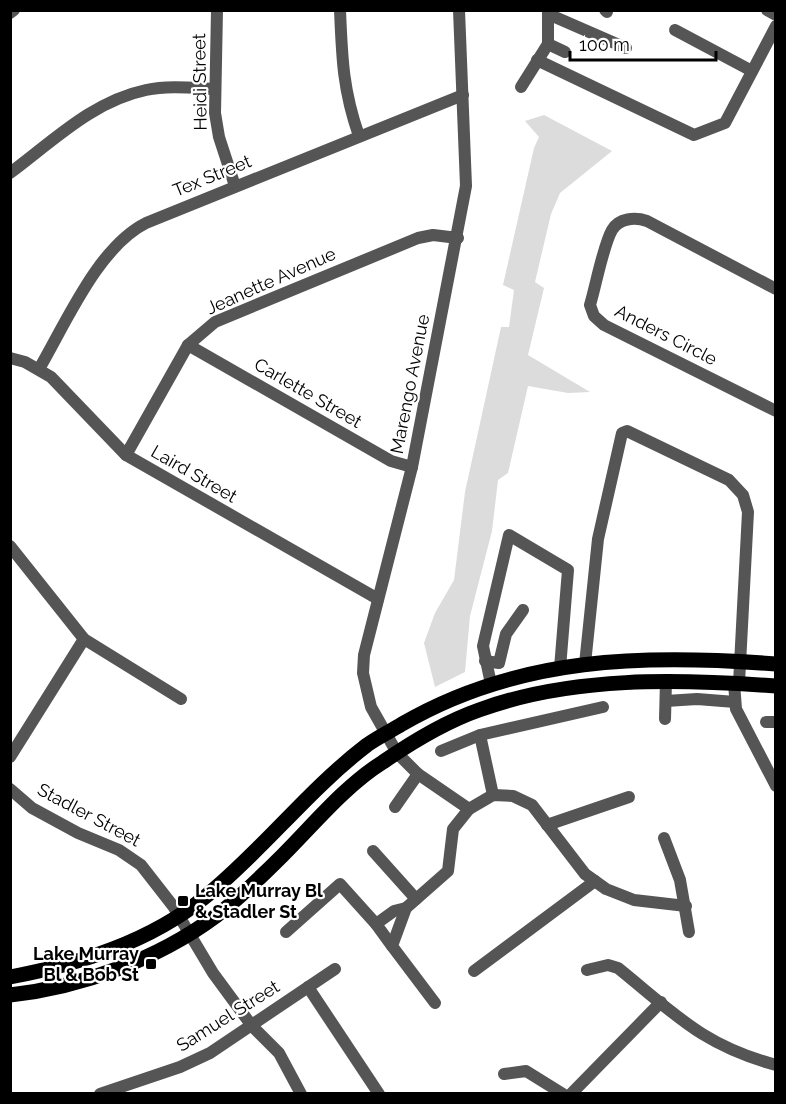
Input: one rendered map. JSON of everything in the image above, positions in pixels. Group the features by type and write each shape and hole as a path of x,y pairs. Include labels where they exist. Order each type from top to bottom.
{"main road":[{"path":"10,977 63,967 106,953 178,914 203,898 243,864 321,784 368,744 470,690 585,664 670,659 776,664"},
{"path":"10,995 38,992 77,983 139,959 216,917 254,884 337,799 381,763 478,710 564,689 666,681 776,686"},
{"path":"491,684 498,704"}],"street":[{"name":"Heidi Street","path":"217,10 215,89 219,137 235,186"},
{"path":"340,10 342,78 347,102 359,136"},
{"name":"Marengo Avenue","path":"459,10 466,186 458,238 412,467 364,655 363,673 368,699 397,753 418,774 469,808"},
{"path":"767,10 776,15"},
{"path":"521,87 548,44 548,12 626,48"},
{"path":"537,60 694,135 725,123 776,26"},
{"path":"675,30 752,70"},
{"path":"548,44 566,52"},
{"path":"10,173 87,114 113,99 147,89 215,89"},
{"name":"Tex Street","path":"39,369 104,260 121,239 146,223 463,95"},
{"name":"Anders Circle","path":"776,289 647,221 634,219 622,222 612,230 590,304 594,316 604,325 776,411"},
{"name":"Jeanette Avenue","path":"126,455 188,345 214,322 418,238 433,235 458,238"},
{"name":"Carlette Street","path":"188,345 391,461 412,467"},
{"name":"Laird Street","path":"10,358 39,369 51,377 126,455 378,599"},
{"path":"585,664 598,539 622,433 627,431 729,480 743,495 748,512 741,661 735,702 736,709 776,786"},
{"path":"491,684 483,646 509,535 568,570 560,668"},
{"path":"10,546 84,639 181,699"},
{"path":"485,661 499,663 506,634 523,610"},
{"path":"10,757 84,639"},
{"path":"665,719 666,681"},
{"path":"666,702 697,699 735,702"},
{"path":"441,751 480,735 603,707"},
{"path":"480,735 493,795"},
{"path":"395,807 418,774"},
{"name":"Stadler Street","path":"10,789 32,808 78,833 120,850 141,865 178,914 252,1026 279,1053 301,1094"},
{"path":"376,924 393,911 405,908 448,872 453,829 469,808 493,795 513,796 532,805 585,874 606,889 634,900 686,906"},
{"path":"548,825 629,797"},
{"path":"664,838 686,906 689,932"},
{"path":"373,851 416,899"},
{"path":"474,971 595,881"},
{"path":"286,932 340,884 376,924 435,1003"},
{"path":"392,946 405,908"},
{"path":"587,970 608,965 618,968 685,1024 716,1044 741,1055 776,1065"},
{"name":"Samuel Street","path":"105,1093 180,1067 210,1053 335,969"},
{"path":"308,987 379,1094"},
{"path":"571,1094 661,1002"},
{"path":"504,1074 526,1071 563,1094"}],"shaded area":[{"path":"544,115 612,151 560,193 551,214 535,282 544,288 528,355 590,392 568,393 528,386 508,473 498,480 492,531 470,616 465,672 435,687 424,643 435,613 454,580 465,492 501,327 509,327 514,290 503,285 534,148 539,137 525,121"}],"place":[{"name":"Lake Murray Bl & Stadler St","path":"183,901"},
{"name":"Lake Murray Bl & Bob St","path":"151,964"}]}
